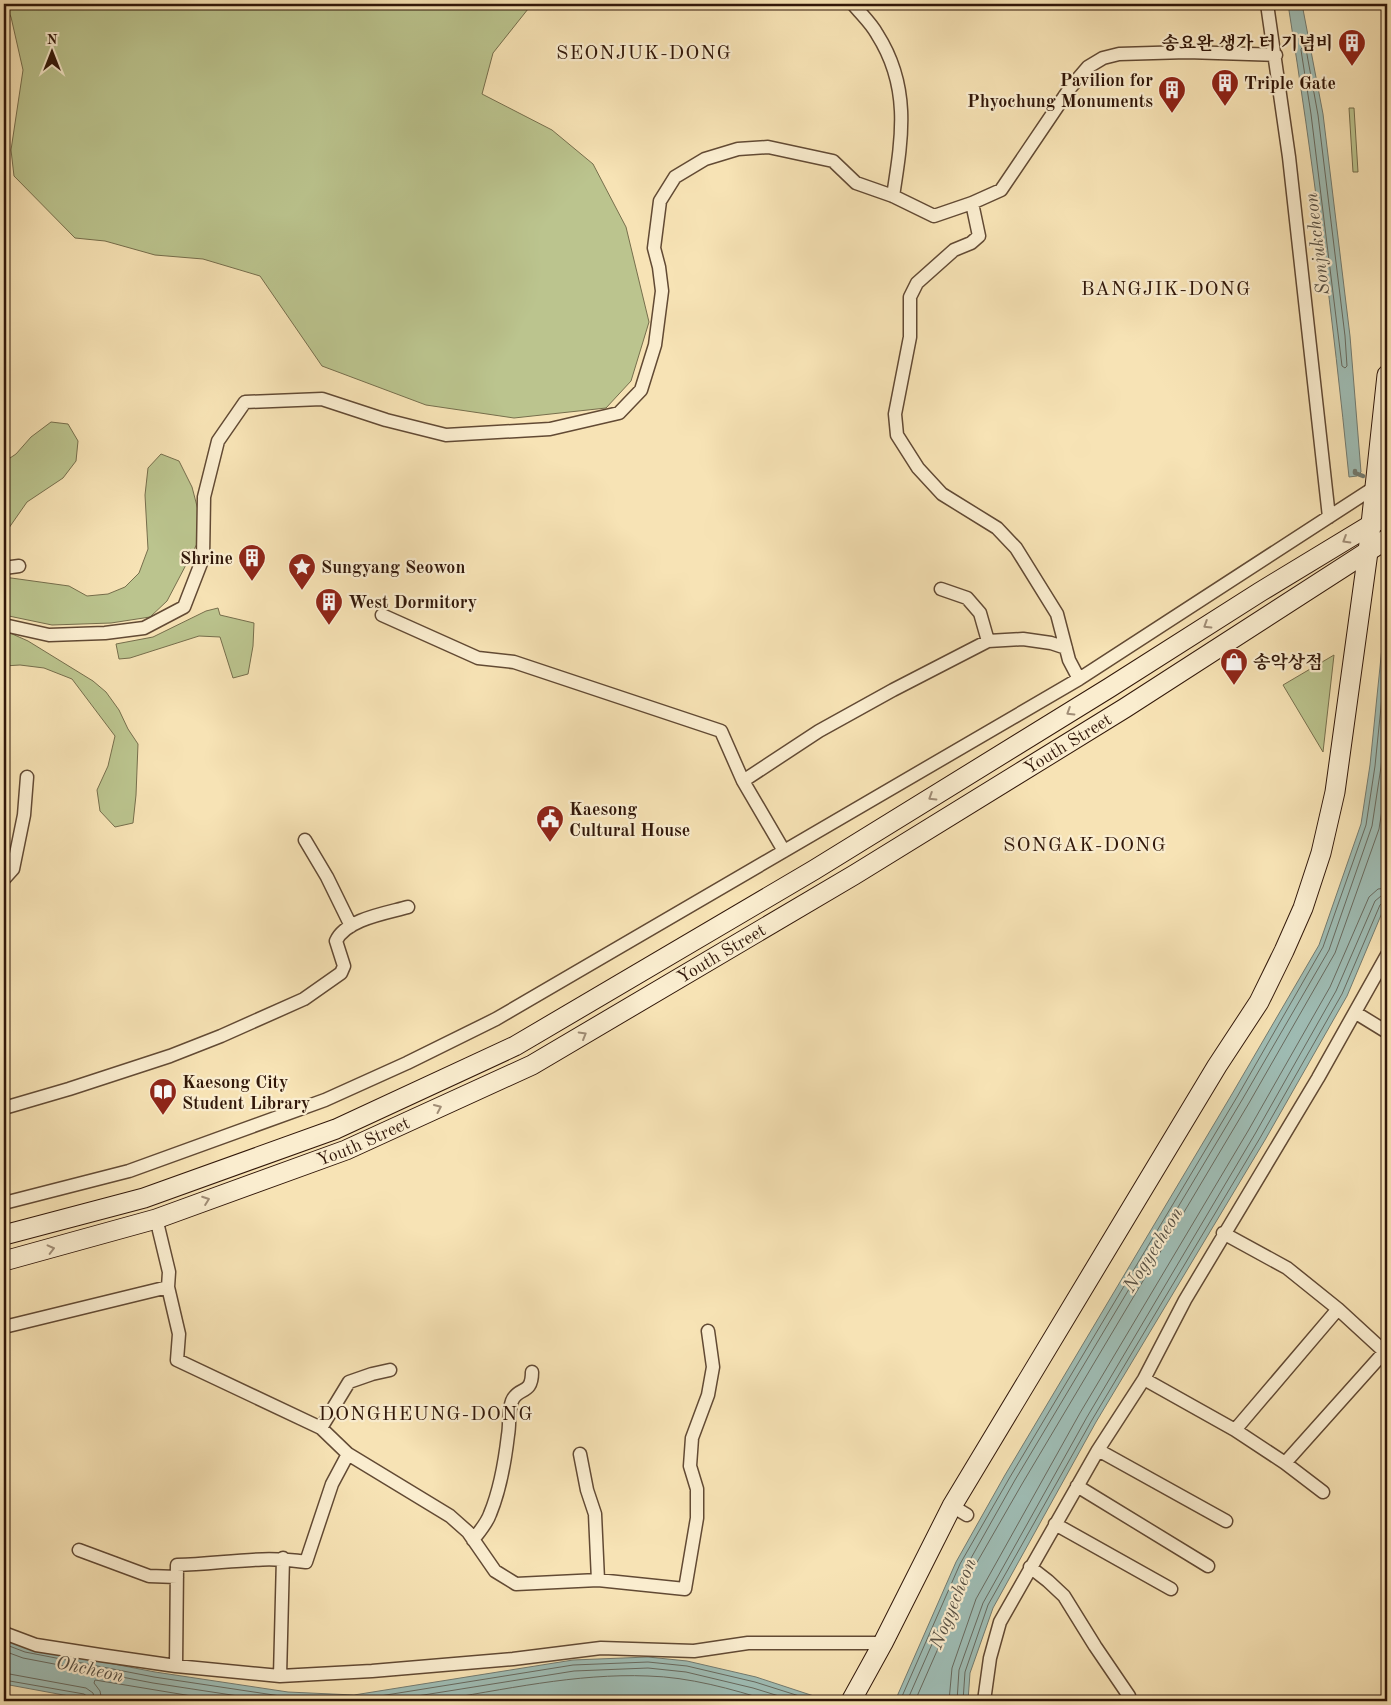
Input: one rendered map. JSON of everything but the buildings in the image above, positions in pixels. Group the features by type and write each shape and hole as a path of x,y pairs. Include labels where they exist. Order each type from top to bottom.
{"main road":[{"path":"851,1701 960,1510 1034,1372 1217,1066 1259,1002 1284,951 1302,908 1321,853 1335,792 1368,552 1387,376"},
{"name":"Youth Street","path":"4,1235 144,1198 336,1129 514,1046 814,870 1387,515"},
{"name":"Youth Street","path":"4,1261 63,1246 156,1218 346,1150 532,1065 870,864 1133,703 1387,539"}],"street":[{"path":"853,4 877,34 892,63 900,92 902,140 893,196"},
{"path":"1267,4 1276,55 1291,176 1330,516"},
{"path":"4,625 49,636 105,633 144,628 184,607 203,558 204,497 218,441 245,402 322,399 386,420 446,435 550,429 620,413 641,390 655,345 662,291 654,248 660,201 675,177 705,159 738,149 768,147 833,160 856,183 893,196 934,216 1002,190 1070,88 1088,67 1103,58 1119,54 1187,52 1276,55"},
{"path":"972,203 980,236 971,244 954,250 917,283 910,297 910,337 895,414 896,435 918,468 942,494 997,528 1016,548 1057,614 1069,660 1079,679"},
{"path":"4,1203 129,1171 325,1100 391,1071 496,1020 1079,679 1375,488"},
{"path":"4,568 19,566"},
{"path":"941,589 967,598 980,613 988,641"},
{"path":"382,615 478,658 514,662 721,731 744,781 784,851"},
{"path":"744,781 819,731 988,641 1023,639 1051,643 1066,648"},
{"path":"4,878 14,869 24,815 27,777"},
{"path":"305,840 327,877 351,926"},
{"path":"4,1108 69,1090 170,1056 221,1036 304,999 341,973 344,966 336,941 339,934 357,922 408,907"},
{"path":"984,1701 990,1658 1000,1622 1031,1559 1055,1524 1098,1450 1144,1379 1185,1300 1356,1012 1387,955"},
{"path":"1356,1012 1387,1032"},
{"path":"156,1218 169,1272 168,1287 179,1334 177,1360 321,1428 348,1454 450,1516 468,1532 495,1571 516,1584 598,1580 685,1590 697,1518 697,1489 690,1466 692,1438 708,1395 713,1367 708,1331"},
{"path":"1223,1234 1287,1268 1386,1351 1285,1463"},
{"path":"4,1327 168,1287"},
{"path":"1235,1430 1338,1309"},
{"path":"321,1428 350,1382 390,1370"},
{"path":"474,1540 490,1516 509,1434 509,1416 512,1400 516,1394 525,1391 532,1382 532,1372"},
{"path":"1144,1379 1235,1430 1285,1463 1323,1492"},
{"path":"1098,1450 1226,1521"},
{"path":"176,1666 176,1565 283,1558 306,1562 332,1484 348,1454"},
{"path":"580,1454 594,1514 598,1580"},
{"path":"1077,1486 1208,1566"},
{"path":"1055,1524 1171,1589"},
{"path":"79,1550 149,1576 176,1577"},
{"path":"280,1676 283,1558"},
{"path":"1031,1559 1048,1581 1064,1596 1129,1696"},
{"path":"4,1633 36,1644 176,1666 280,1676 372,1671 513,1659 601,1648 694,1650 748,1643 883,1643"}],"green space":[{"path":"4,4 532,4 493,53 482,94 552,130 593,164 626,227 649,322 631,381 606,408 514,418 426,405 322,366 260,276 203,259 155,255 105,241 75,238 14,176 11,150 23,70 11,17"},
{"path":"1349,108 1354,108 1358,172 1353,172"},
{"path":"51,422 68,424 78,441 76,461 63,478 27,502 4,535 4,462 16,454 31,437"},
{"path":"161,454 179,461 192,487 198,510 198,542 167,601 150,617 111,623 52,625 4,615 4,577 69,586 87,596 108,594 125,587 139,573 148,549 145,495 148,468"},
{"path":"218,608 220,615 254,623 253,646 248,674 233,678 220,637 199,636 130,658 119,659 116,644 153,637 206,611"},
{"path":"10,633 28,641 93,681 106,692 119,710 138,744 133,823 115,827 100,811 97,790 108,766 115,736 72,679 44,668 20,665 4,666 4,634"},
{"path":"1334,655 1323,752 1283,685"}],"water":[{"path":"1288,4 1302,4 1323,114 1350,336 1361,472 1357,476 1349,477 1322,240"},
{"name":"Nogyecheon","path":"1387,598 1387,901 1347,996 1265,1140 1096,1422 993,1608 970,1673 968,1701 895,1701 956,1562 1005,1475 1319,945 1361,824 1370,765"},
{"name":"Ohcheon","path":"4,1639 26,1647 155,1672 288,1692 354,1695 573,1660 648,1657 687,1661 756,1677 829,1701 96,1701 4,1684"}],"waterway":[{"name":"Sonjukcheon","path":"1355,471 1355,473 1363,476"}],"place":[{"name":"송요완 생가 터 기념비","path":"1352,67"},
{"name":"Triple Gate","path":"1225,107"},
{"name":"Pavilion for Phyochung Monuments","path":"1172,114"},
{"name":"Shrine","path":"252,582"},
{"name":"Sungyang Seowon","path":"302,591"},
{"name":"West Dormitory","path":"329,626"},
{"name":"송악상점","path":"1234,686"},
{"name":"Kaesong Cultural House","path":"550,843"},
{"name":"Kaesong City Student Library","path":"163,1116"}],"district":[{"name":"SEONJUK-DONG","path":"644,52"},
{"name":"BANGJIK-DONG","path":"1166,288"},
{"name":"SONGAK-DONG","path":"1085,844"},
{"name":"DONGHEUNG-DONG","path":"426,1413"}]}
